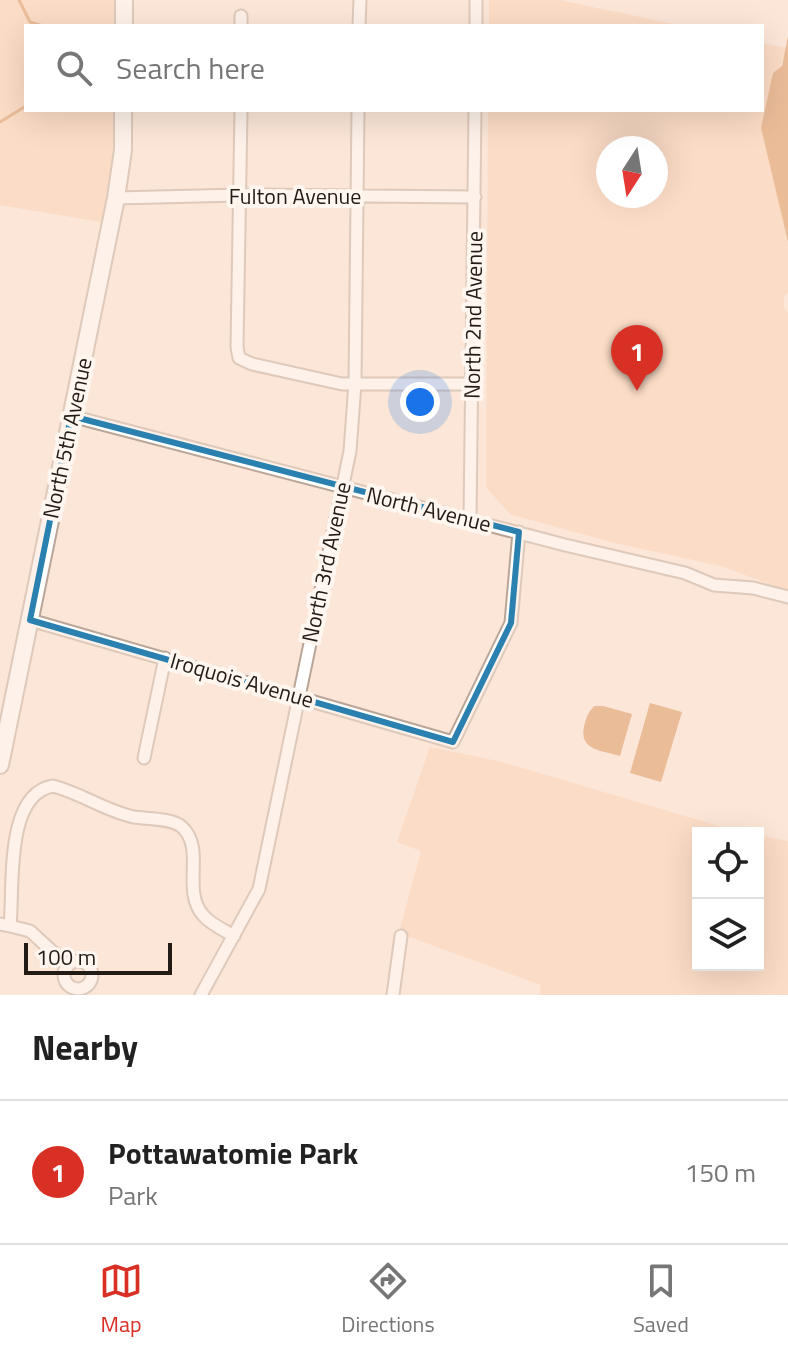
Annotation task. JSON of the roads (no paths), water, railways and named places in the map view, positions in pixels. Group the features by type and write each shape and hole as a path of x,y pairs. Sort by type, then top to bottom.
{"main road":[{"path":"124,0 124,24"},
{"name":"North 5th Avenue","path":"0,765 116,198 123,150 123,112"}],"street":[{"path":"359,24 360,0"},
{"path":"476,0 476,20"},
{"path":"241,112 239,358 252,364 342,384 471,384"},
{"name":"North 3rd Avenue","path":"201,995 259,889 350,451 355,383 358,112"},
{"name":"North 2nd Avenue","path":"470,519 475,112"},
{"name":"Fulton Avenue","path":"116,198 240,195 475,197"},
{"name":"North Avenue","path":"71,416 685,573 714,585 753,588 788,597"},
{"name":"Iroquois Avenue","path":"30,620 453,742 511,623 519,532"},
{"path":"144,758 165,658"},
{"path":"68,966 30,931 5,925 18,826 30,799 45,787 53,786 129,816 177,824 184,829 192,843 193,895 201,914 234,936"},
{"path":"393,995 401,936"}],"waterway":[{"path":"19,0 30,22 36,24"},
{"path":"0,122 24,107"}],"place":[{"name":"Pottawatomie Park","path":"637,391"}]}
